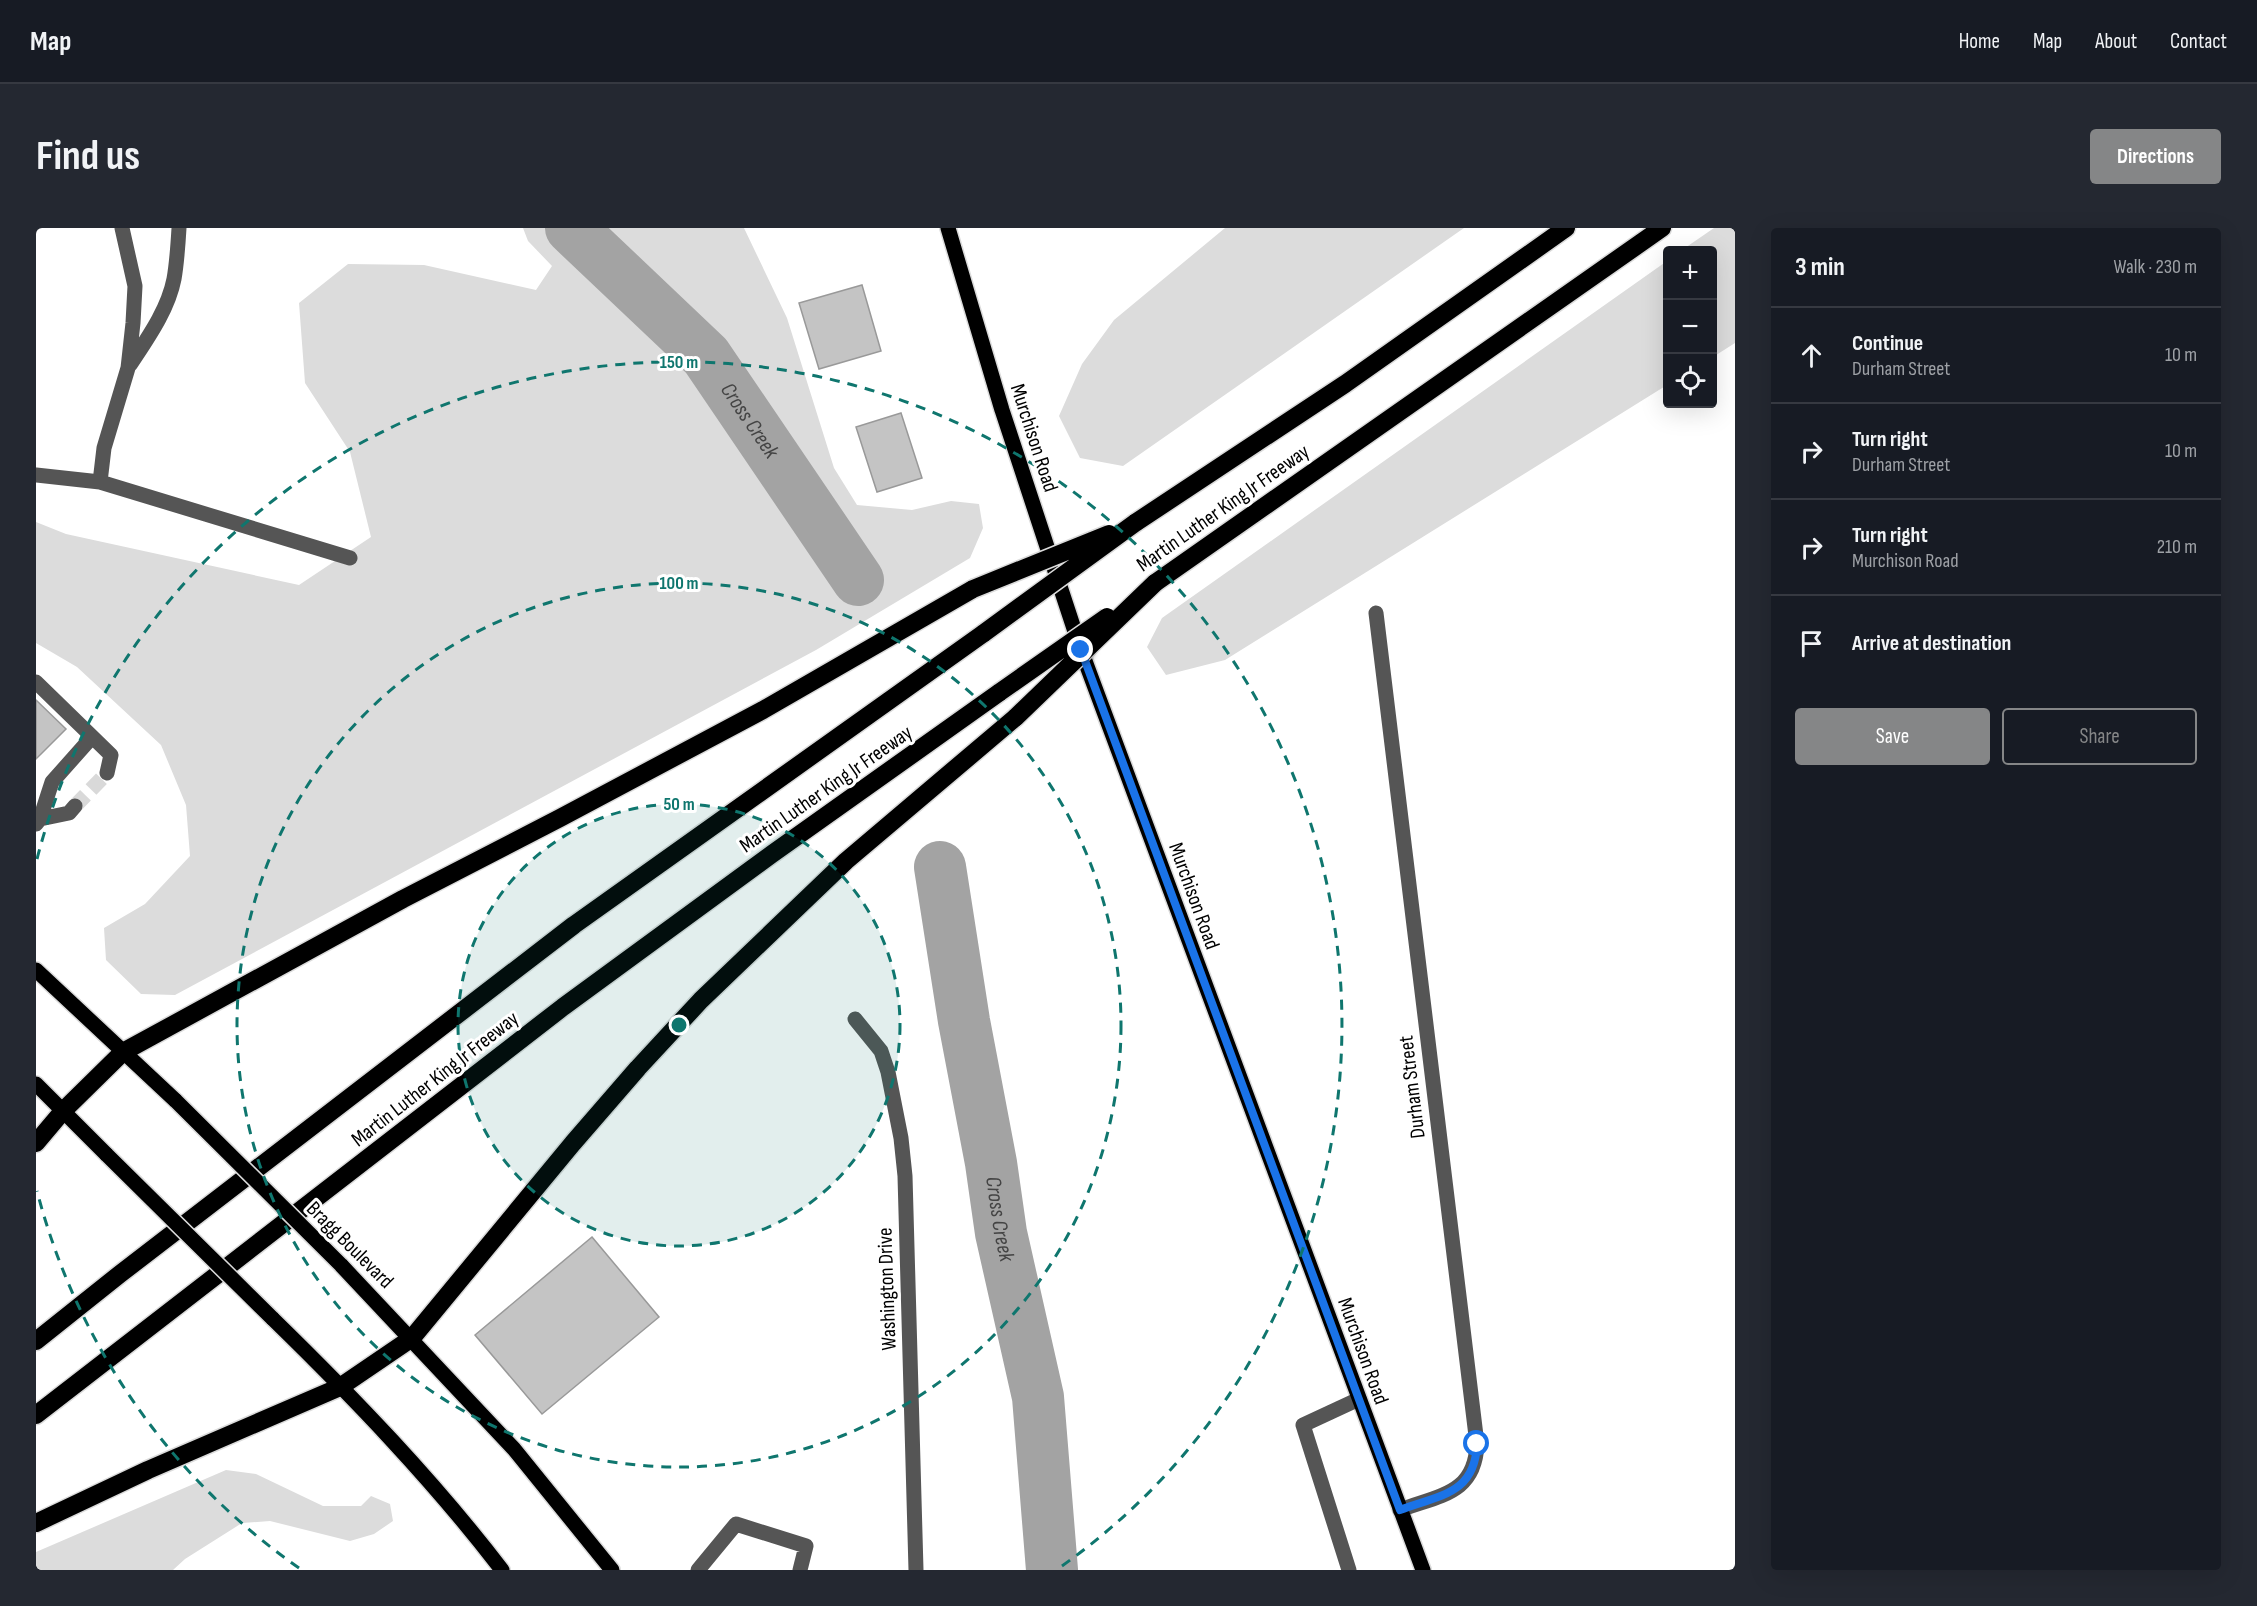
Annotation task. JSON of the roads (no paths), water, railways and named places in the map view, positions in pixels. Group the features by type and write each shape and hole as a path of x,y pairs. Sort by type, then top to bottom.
{"highway":[{"name":"Martin Luther King Jr Freeway","path":"36,1341 574,926 1135,523 1345,384 1566,228"},
{"name":"Martin Luther King Jr Freeway","path":"36,1415 563,1007 772,854 1662,228"},
{"path":"36,1143 63,1111 123,1052 392,905 773,704 973,589 1135,523"},
{"path":"36,1523 148,1470 340,1387 412,1338 580,1135 638,1068 702,1000 846,861 1016,717 1155,583"}],"main road":[{"name":"Murchison Road","path":"948,228 1002,410 1081,650 1423,1570"},
{"name":"Bragg Boulevard","path":"36,970 176,1101 341,1264 514,1449 612,1570"},
{"path":"36,1084 340,1387 449,1505 502,1570"}],"street":[{"path":"100,482 104,448 128,368 134,323 135,286 122,228"},
{"path":"128,368 149,336 174,280 179,228"},
{"path":"36,475 100,482 350,558"},
{"name":"Durham Street","path":"1376,613 1477,1444 1474,1467 1460,1486 1400,1510"},
{"path":"36,682 111,756 107,773"},
{"path":"37,820 52,782 92,737"},
{"path":"37,820 69,813 75,806"},
{"name":"Washington Drive","path":"855,1019 881,1051 888,1072 904,1167 916,1570"},
{"path":"1349,1570 1303,1425 1359,1399"},
{"path":"698,1570 736,1524 806,1546 800,1570"}],"waterway":[{"name":"Cross Creek","path":"571,228 706,356 858,580"},
{"name":"Cross Creek","path":"940,867 1001,1233 1038,1397 1052,1570"}],"tunnel":[{"path":"75,806 107,773"}]}
